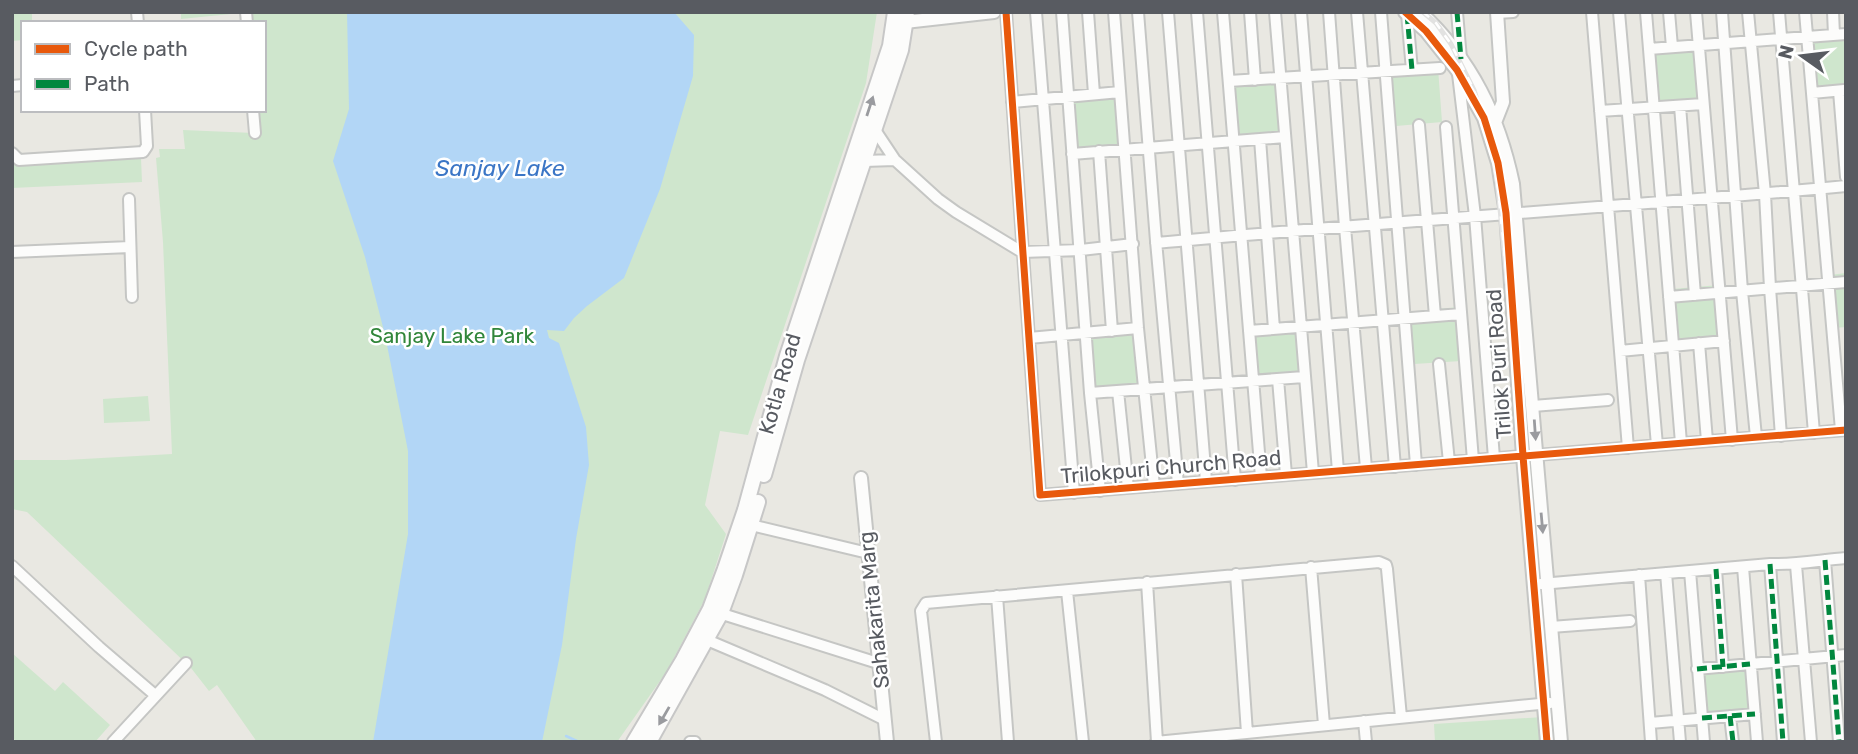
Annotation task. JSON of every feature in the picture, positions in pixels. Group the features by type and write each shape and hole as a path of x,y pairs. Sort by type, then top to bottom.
{"main road":[{"name":"Kotla Road","path":"634,742 735,575 797,360 901,50 900,15"},
{"name":"Kotla Road","path":"649,742 708,640 787,356 900,15"}],"street":[{"path":"900,15 994,12"},
{"name":"Trilokpuri Church Road","path":"1006,12 1040,495 1844,430"},
{"path":"1037,12 1074,493"},
{"path":"1062,12 1090,393 1100,491"},
{"path":"1087,12 1094,94"},
{"path":"1114,12 1138,328 1154,486"},
{"path":"1138,12 1178,484"},
{"path":"1168,12 1206,481"},
{"path":"1197,12 1236,480"},
{"path":"1223,12 1261,477"},
{"path":"1250,12 1255,80"},
{"path":"1275,12 1313,473"},
{"path":"1301,12 1338,471"},
{"path":"1329,12 1366,468"},
{"path":"1357,12 1395,467"},
{"path":"1381,12 1416,465"},
{"name":"Trilok Puri Road","path":"1457,12 1459,65"},
{"path":"1492,127 1503,102 1497,13 1513,12"},
{"path":"1592,12 1628,448"},
{"path":"1619,12 1657,445"},
{"path":"1646,12 1681,443"},
{"path":"1670,12 1672,47"},
{"path":"1696,12 1732,440"},
{"path":"1722,12 1742,290 1756,437"},
{"path":"1748,12 1765,194 1782,436"},
{"path":"1779,12 1814,433"},
{"path":"1805,12 1832,331 1844,430"},
{"path":"1649,49 1840,34 1833,12"},
{"path":"1411,13 1412,70"},
{"name":"Trilok Puri Road","path":"1411,13 1459,65 1479,108 1492,127 1511,212 1528,357 1533,406 1530,456"},
{"path":"1459,65 1475,216 1494,458"},
{"path":"1229,81 1440,68"},
{"path":"1812,93 1842,90 1846,177"},
{"path":"1012,102 1120,92"},
{"path":"1600,111 1703,104"},
{"path":"1680,106 1695,295"},
{"path":"12,153 19,160 143,152 147,149 145,112"},
{"path":"253,112 254,133"},
{"path":"1419,125 1434,316"},
{"path":"1446,127 1474,460"},
{"path":"875,130 895,160 938,199 1022,253 1133,244"},
{"path":"1072,154 1285,137"},
{"path":"1260,139 1274,329"},
{"path":"1099,151 1112,331"},
{"path":"864,161 895,160"},
{"path":"1156,243 1846,186"},
{"path":"129,199 132,297"},
{"name":"Trilok Puri Road","path":"1511,212 1530,456"},
{"path":"12,252 130,247"},
{"path":"1669,297 1846,282"},
{"path":"1249,331 1461,314"},
{"path":"1029,338 1138,328"},
{"path":"1832,331 1846,330"},
{"path":"1620,351 1724,341"},
{"path":"1699,343 1707,441"},
{"path":"1439,364 1449,462"},
{"path":"1090,393 1304,377"},
{"path":"1278,379 1286,475"},
{"path":"1118,391 1128,488"},
{"path":"1533,406 1608,400"},
{"path":"1530,456 1551,703 1561,742"},
{"name":"Sahakarita Marg","path":"861,478 887,742"},
{"path":"751,525 868,553"},
{"path":"1541,584 1770,564 1796,565 1846,558"},
{"path":"1825,559 1839,742"},
{"path":"936,742 921,611 926,603 1379,562 1385,565 1401,717"},
{"path":"1770,564 1783,742"},
{"path":"1796,565 1811,742"},
{"path":"12,566 155,695"},
{"path":"1311,567 1324,725"},
{"path":"1743,567 1757,742"},
{"path":"1716,569 1723,667"},
{"path":"1690,570 1704,742"},
{"path":"1666,573 1680,742"},
{"path":"1236,574 1247,733"},
{"path":"1639,575 1651,742"},
{"path":"1147,582 1156,742 1233,738 1247,733 1551,703"},
{"path":"1541,584 1551,626 1551,703 1547,742"},
{"path":"1067,592 1083,742"},
{"path":"997,596 1008,742"},
{"path":"715,611 881,664"},
{"path":"1551,626 1630,621"},
{"path":"708,640 839,696 886,720"},
{"path":"1697,669 1846,655"},
{"path":"113,742 186,663"},
{"path":"1650,723 1755,714"},
{"path":"1730,716 1733,742"},
{"path":"1364,721 1366,742"},
{"path":"690,742 695,742"}],"green space":[{"path":"32,12 32,21 21,21 21,40 12,41 12,13"},
{"path":"181,12 240,12 241,13 181,19"},
{"name":"Sanjay Lake Park","path":"245,12 877,12 866,83 748,435 720,431 705,505 726,534 705,599 667,671 617,742 257,742 217,685 209,691 191,668 27,512 12,509 12,460 172,454 163,242 156,158 160,157 159,149 185,149 183,130 254,133 253,112 266,112 266,21 246,21"},
{"path":"1846,35 1846,89 1815,91 1810,38"},
{"path":"1699,47 1703,101 1656,104 1652,52"},
{"path":"1438,68 1442,122 1396,126 1391,73"},
{"path":"1279,81 1282,135 1236,138 1231,85"},
{"path":"1119,94 1123,148 1076,151 1072,98"},
{"path":"141,158 142,182 12,188 12,164"},
{"path":"1846,273 1846,327 1834,328 1830,275"},
{"path":"1719,285 1723,339 1676,342 1672,289"},
{"path":"1457,307 1461,361 1414,364 1410,312"},
{"path":"1298,321 1302,375 1255,378 1251,326"},
{"path":"1137,331 1141,384 1095,388 1090,335"},
{"path":"148,396 150,421 104,423 103,399"},
{"path":"12,653 55,691 63,682 110,725 95,742 17,742 12,737"},
{"path":"1749,659 1753,713 1706,717 1702,664"},
{"path":"1543,717 1545,742 1435,742 1434,724"}],"water":[{"name":"Sanjay Lake","path":"347,12 674,12 694,35 693,76 660,189 624,278 587,306 564,331 547,330 549,338 559,343 586,427 589,465 562,645 542,742 373,742 408,534 408,451 385,335 365,257 333,161 349,109"}],"waterway":[{"path":"566,736 579,742"}],"railway":[{"path":"1423,12 1436,23 1451,44 1474,90 1495,158 1531,522 1548,742"}],"marked path":[{"path":"1457,12 1461,59"},
{"path":"1407,14 1412,70"},
{"path":"1825,560 1839,742"},
{"path":"1770,564 1783,742"},
{"path":"1716,569 1723,667"},
{"path":"1697,669 1750,664"},
{"path":"1702,718 1755,714"},
{"path":"1730,716 1733,742"}],"cycle path":[{"path":"1006,12 1040,495 1846,430"},
{"path":"1405,12 1426,31 1457,70 1484,118 1498,163 1506,213 1547,742"}]}
